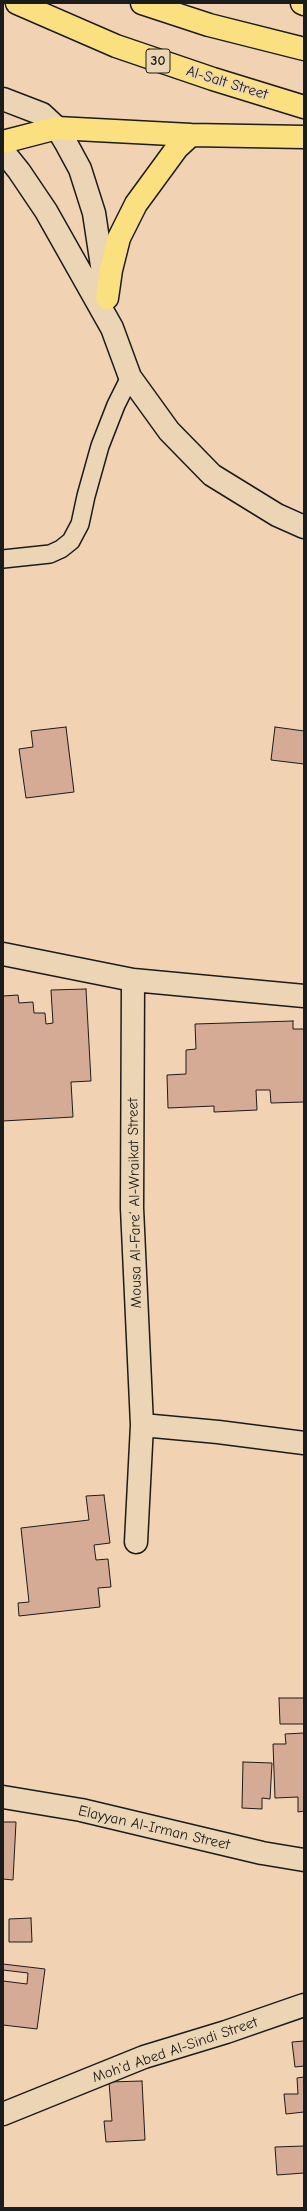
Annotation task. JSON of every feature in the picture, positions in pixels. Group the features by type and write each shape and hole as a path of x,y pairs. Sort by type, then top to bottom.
{"main road":[{"name":"Al-Salt Street","path":"17,3 116,46 213,79 304,107"},
{"path":"142,3 209,25 304,49"},
{"path":"3,142 57,128 192,135 304,137"},
{"path":"107,298 111,270 119,238 136,204 177,148 192,135"}],"street":[{"path":"3,99 42,114 57,128 80,169 94,213 112,328"},
{"path":"3,152 46,211 112,328 130,377 169,431 212,475 277,515 304,527"},
{"path":"3,954 133,980 304,996"},
{"name":"Mousa Al-Fare‘ Al-Wraikat Street","path":"133,980 132,1208 142,1426 136,1542"},
{"path":"142,1426 218,1432 304,1443"},
{"name":"Elayyan Al-Irman Street","path":"3,1797 81,1810 262,1853 304,1860"},
{"name":"Moh'd Abed Al-Sindi Street","path":"3,2114 144,2057 226,2032 304,2005"}],"lane":[{"path":"3,559 50,554 61,549 71,541 80,524 100,446 116,404 130,377"}],"building":[{"path":"66,727 74,792 26,798 19,749 33,747 31,731"},
{"path":"275,727 304,731 304,764 271,760"},
{"path":"86,989 91,1081 71,1082 73,1117 3,1121 3,996 18,995 19,1003 33,1002 34,1013 45,1013 46,1024 53,1023 51,990"},
{"path":"293,1021 293,1029 304,1029 304,1102 271,1103 270,1090 256,1090 257,1110 214,1112 214,1106 168,1108 167,1075 186,1074 186,1050 196,1049 195,1024"},
{"path":"104,1495 110,1543 94,1545 96,1560 108,1559 111,1587 98,1588 100,1607 19,1616 18,1603 29,1602 21,1528 89,1520 86,1496"},
{"path":"279,1698 304,1698 304,1724 280,1724"},
{"path":"304,1733 304,1811 298,1812 298,1797 275,1798 273,1744 286,1744 285,1734"},
{"path":"243,1762 272,1763 270,1799 262,1798 262,1809 242,1808"},
{"path":"3,1822 16,1822 13,1880 3,1879"},
{"path":"31,1918 32,1942 9,1942 9,1919"},
{"path":"3,1964 45,1969 37,2029 3,2025 3,1981 27,1984 28,1973 3,1970"},
{"path":"304,2041 304,2066 295,2067 292,2042"},
{"path":"304,2077 304,2112 286,2114 284,2094 298,2094 297,2078"},
{"path":"142,2081 145,2140 106,2142 104,2121 112,2121 109,2082"},
{"path":"304,2146 304,2173 277,2175 275,2147"}]}
